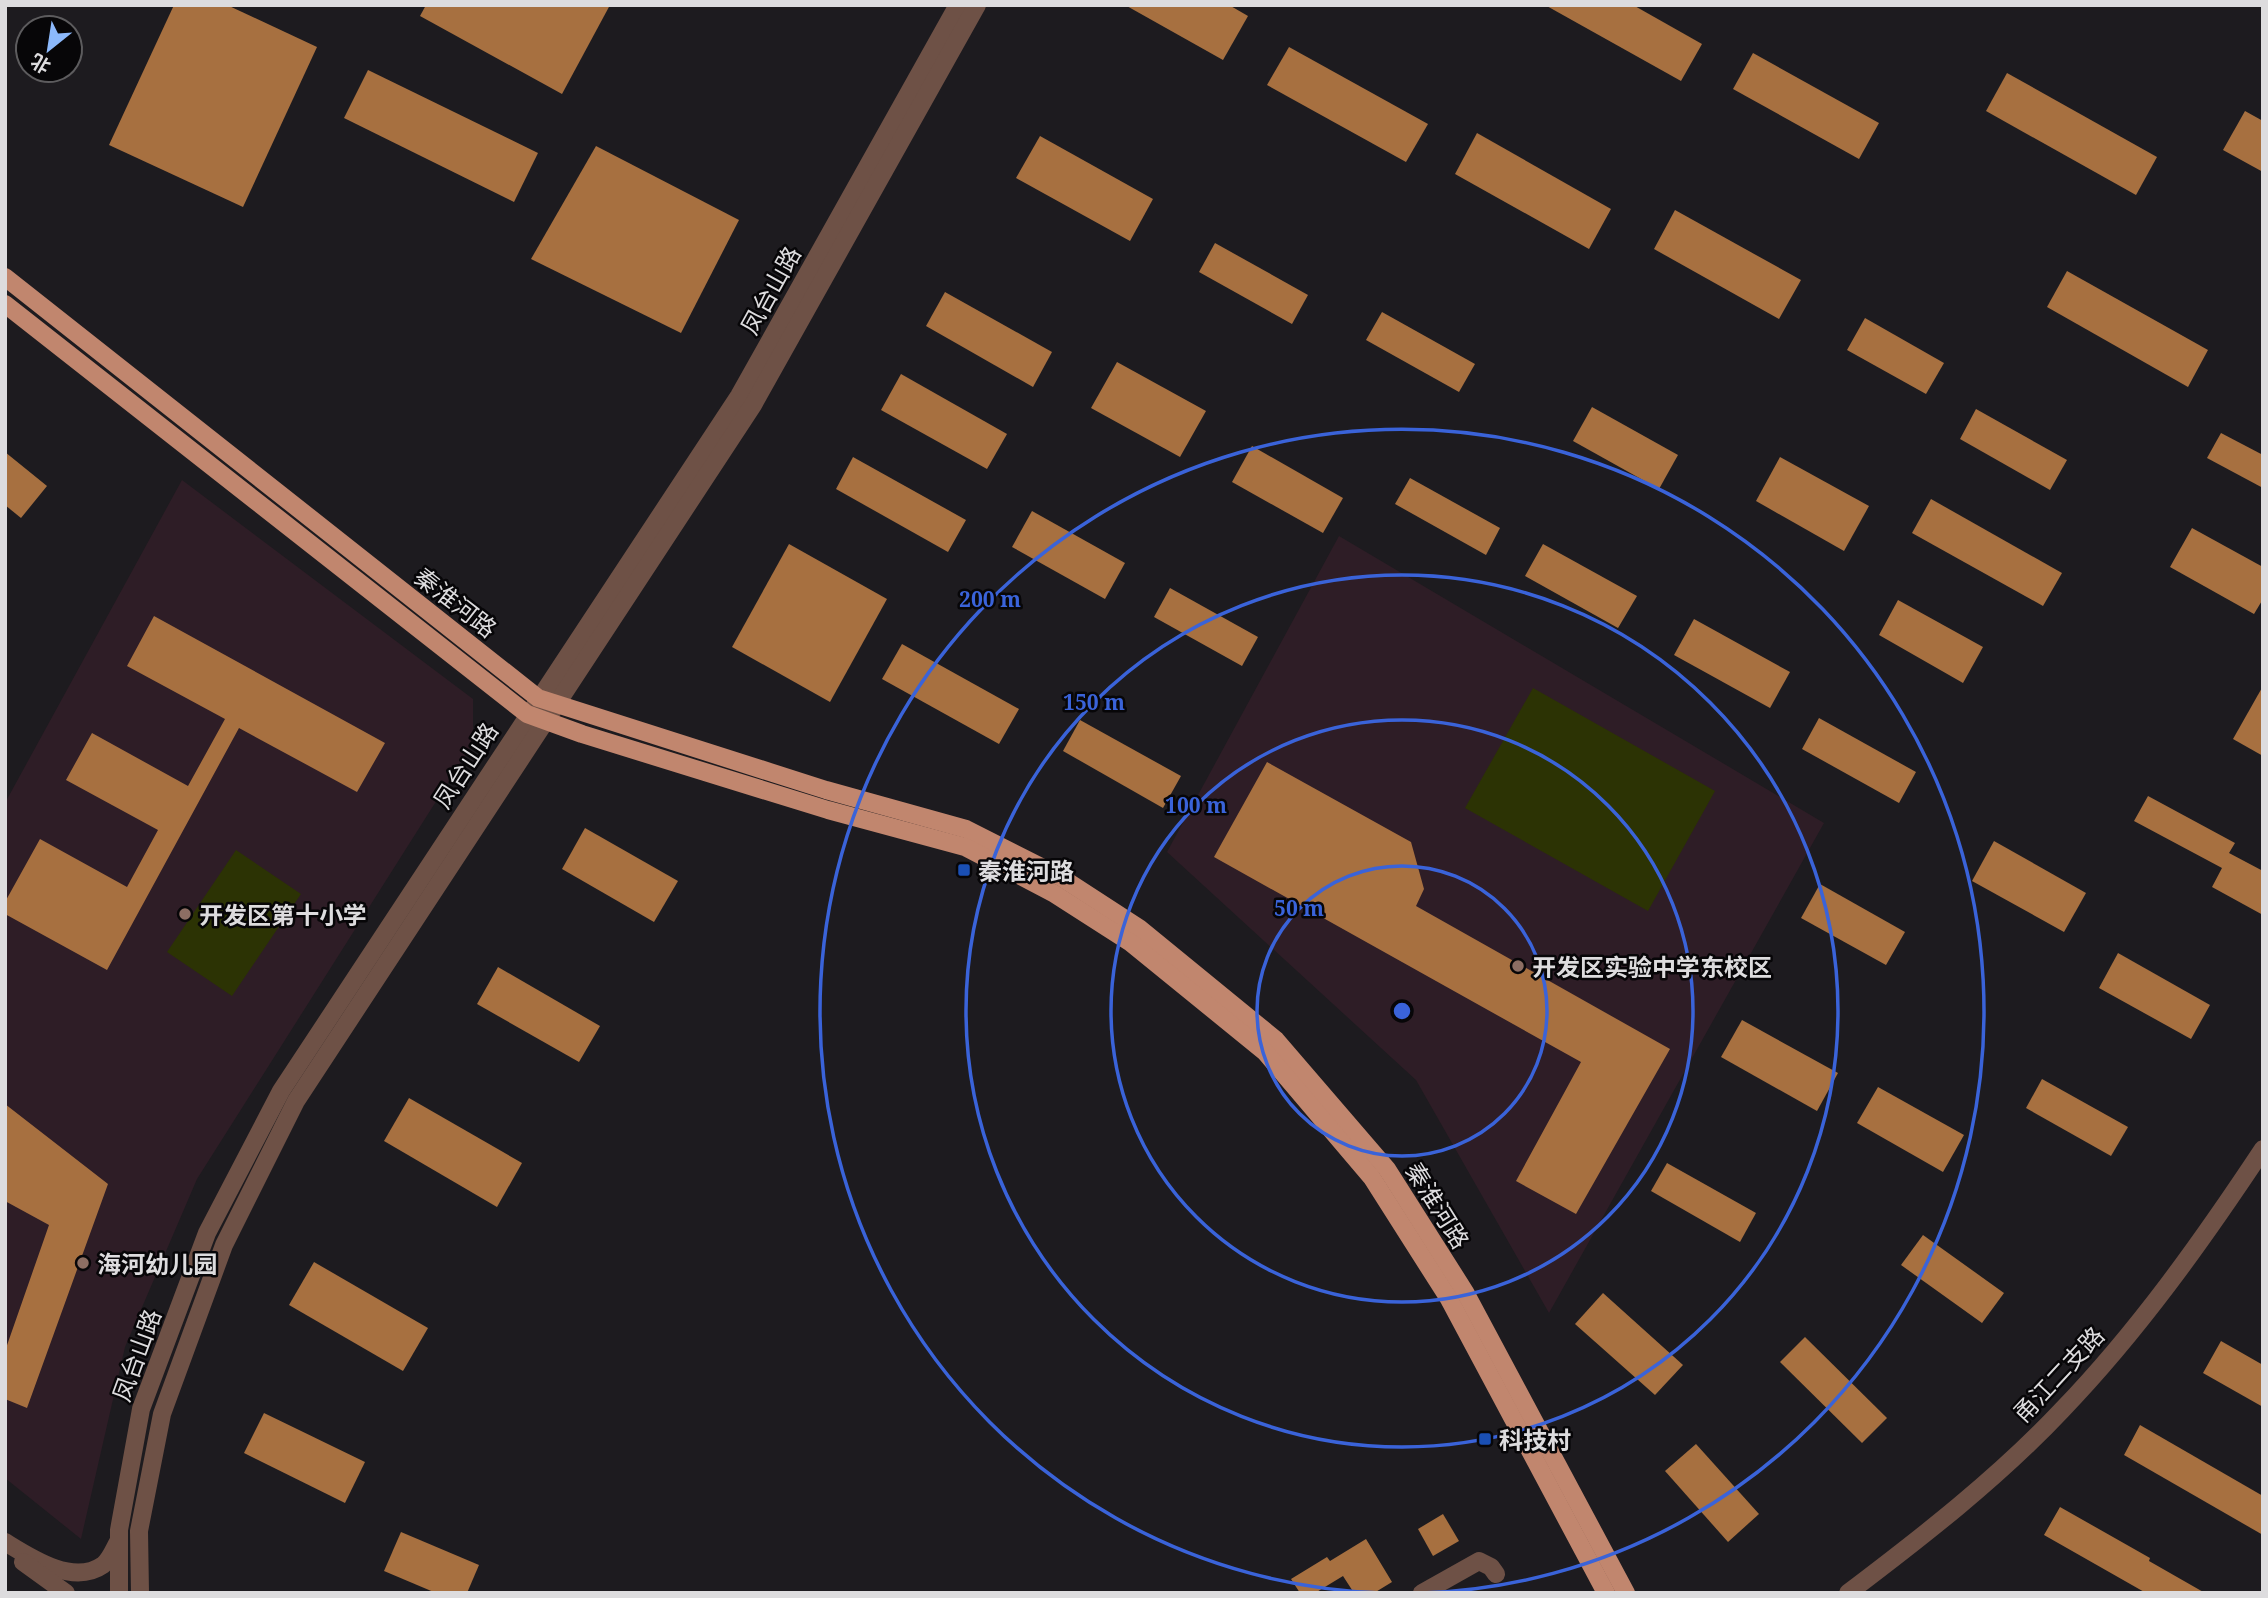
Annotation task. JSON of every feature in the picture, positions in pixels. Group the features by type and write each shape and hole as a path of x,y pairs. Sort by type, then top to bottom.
{"main road":[{"name":"秦淮河路","path":"5,278 546,701 826,790 966,829 1059,876 1139,928 1276,1040 1387,1169 1465,1292 1626,1593"},
{"name":"秦淮河路","path":"5,304 535,717 828,810 965,847 1054,893 1131,943 1265,1052 1372,1178 1449,1299 1606,1593"}],"street":[{"name":"凤台山路","path":"546,701 739,396 958,5"},
{"name":"凤台山路","path":"119,1593 118,1542 141,1409 207,1233 281,1091 546,701 753,405 976,5"},
{"name":"凤台山路","path":"140,1593 139,1531 162,1414 224,1245 296,1101 535,717"},
{"name":"甬江二支路","path":"1848,1593 1930,1530 2063,1410 2188,1261 2263,1149"},
{"path":"5,1542 63,1570 88,1572 105,1564 118,1542"},
{"path":"5,1548 66,1593"},
{"path":"1422,1593 1479,1561 1491,1567 1496,1574"}],"shaded area":[{"name":"开发区第十小学","path":"182,480 473,699 473,743 197,1179 125,1347 81,1539 5,1478 5,803"},
{"name":"开发区实验中学东校区","path":"1339,536 1824,823 1549,1313 1416,1080 1167,852"}],"green space":[{"path":"1533,688 1715,791 1648,911 1465,808"},
{"path":"236,850 301,894 232,996 167,952"}],"building":[{"path":"174,5 227,5 317,47 243,207 109,145"},
{"path":"426,5 610,5 562,94 420,16"},
{"path":"1125,5 1229,5 1248,16 1223,60"},
{"path":"1545,5 1633,5 1702,44 1681,81"},
{"path":"1289,47 1428,124 1406,162 1267,85"},
{"path":"1753,53 1879,123 1859,159 1733,89"},
{"path":"368,70 538,153 514,202 344,118"},
{"path":"2007,73 2157,157 2136,195 1986,111"},
{"path":"2245,111 2263,121 2263,172 2223,150"},
{"path":"1477,133 1611,209 1589,249 1455,174"},
{"path":"1040,136 1153,199 1130,241 1016,178"},
{"path":"596,146 739,220 681,333 531,259"},
{"path":"1675,210 1801,280 1779,319 1654,249"},
{"path":"1215,243 1308,295 1292,324 1199,272"},
{"path":"2067,271 2208,350 2188,387 2047,307"},
{"path":"945,292 1052,352 1033,387 926,326"},
{"path":"1382,312 1475,364 1459,392 1366,340"},
{"path":"1865,318 1944,363 1926,394 1847,350"},
{"path":"1117,362 1206,411 1180,457 1091,408"},
{"path":"901,374 1007,434 987,469 881,410"},
{"path":"1592,407 1678,455 1659,489 1573,441"},
{"path":"1976,409 2067,460 2050,490 1960,439"},
{"path":"2221,433 2263,455 2263,488 2207,458"},
{"path":"1252,446 1343,498 1323,533 1232,482"},
{"path":"5,452 47,486 21,518 5,505"},
{"path":"853,457 966,520 948,552 836,489"},
{"path":"1780,457 1869,506 1844,551 1756,501"},
{"path":"1410,478 1500,528 1486,555 1395,504"},
{"path":"1931,499 2062,573 2043,606 1912,533"},
{"path":"1032,511 1125,563 1105,599 1012,547"},
{"path":"2192,528 2263,567 2263,599 2254,614 2170,567"},
{"path":"789,544 887,599 830,702 732,647"},
{"path":"1543,544 1637,596 1618,628 1525,576"},
{"path":"1170,588 1258,637 1242,666 1154,617"},
{"path":"1898,600 1983,647 1963,683 1879,635"},
{"path":"154,616 385,743 357,792 239,728 107,970 5,914 5,902 40,839 127,887 158,830 66,780 92,733 188,786 225,719 127,666"},
{"path":"1694,619 1790,672 1770,708 1674,655"},
{"path":"902,644 1019,709 999,744 882,679"},
{"path":"2263,686 2263,756 2233,739"},
{"path":"1819,718 1916,772 1899,803 1802,749"},
{"path":"1080,720 1181,776 1163,808 1063,751"},
{"path":"1267,762 1411,842 1424,889 1416,906 1670,1049 1576,1214 1516,1181 1581,1062 1214,857"},
{"path":"2148,796 2235,843 2229,853 2263,871 2263,915 2212,887 2222,868 2134,821"},
{"path":"585,828 678,881 654,922 562,869"},
{"path":"1994,841 2086,893 2064,932 1972,881"},
{"path":"1820,884 1905,932 1886,965 1801,918"},
{"path":"2118,953 2210,1005 2191,1039 2099,988"},
{"path":"498,967 600,1026 579,1062 477,1004"},
{"path":"1742,1020 1838,1073 1817,1111 1721,1057"},
{"path":"2042,1079 2128,1127 2111,1156 2026,1108"},
{"path":"1878,1087 1964,1135 1943,1172 1857,1123"},
{"path":"409,1098 522,1163 497,1207 384,1141"},
{"path":"5,1104 108,1184 27,1408 5,1399 5,1351 49,1225 5,1201"},
{"path":"1667,1163 1756,1213 1740,1242 1651,1191"},
{"path":"1923,1235 2004,1293 1982,1323 1901,1265"},
{"path":"314,1262 428,1328 403,1371 289,1305"},
{"path":"1603,1293 1683,1365 1655,1395 1575,1324"},
{"path":"1805,1337 1887,1418 1862,1443 1780,1362"},
{"path":"2221,1341 2263,1365 2263,1407 2203,1373"},
{"path":"264,1413 365,1462 345,1503 244,1453"},
{"path":"2140,1425 2263,1496 2263,1535 2124,1455"},
{"path":"1696,1444 1759,1514 1728,1542 1665,1471"},
{"path":"2060,1507 2205,1593 2146,1593 2044,1535"},
{"path":"1443,1514 1459,1541 1433,1556 1418,1529"},
{"path":"401,1532 479,1565 467,1593 436,1593 384,1571"},
{"path":"1366,1539 1392,1582 1374,1593 1354,1593 1343,1576 1315,1593 1300,1593 1291,1579 1327,1557 1330,1561"}],"place":[{"name":"秦淮河路","path":"964,870"},
{"name":"开发区第十小学","path":"185,914"},
{"name":"开发区实验中学东校区","path":"1518,966"},
{"name":"海河幼儿园","path":"83,1263"},
{"name":"科技村","path":"1485,1439"}]}
